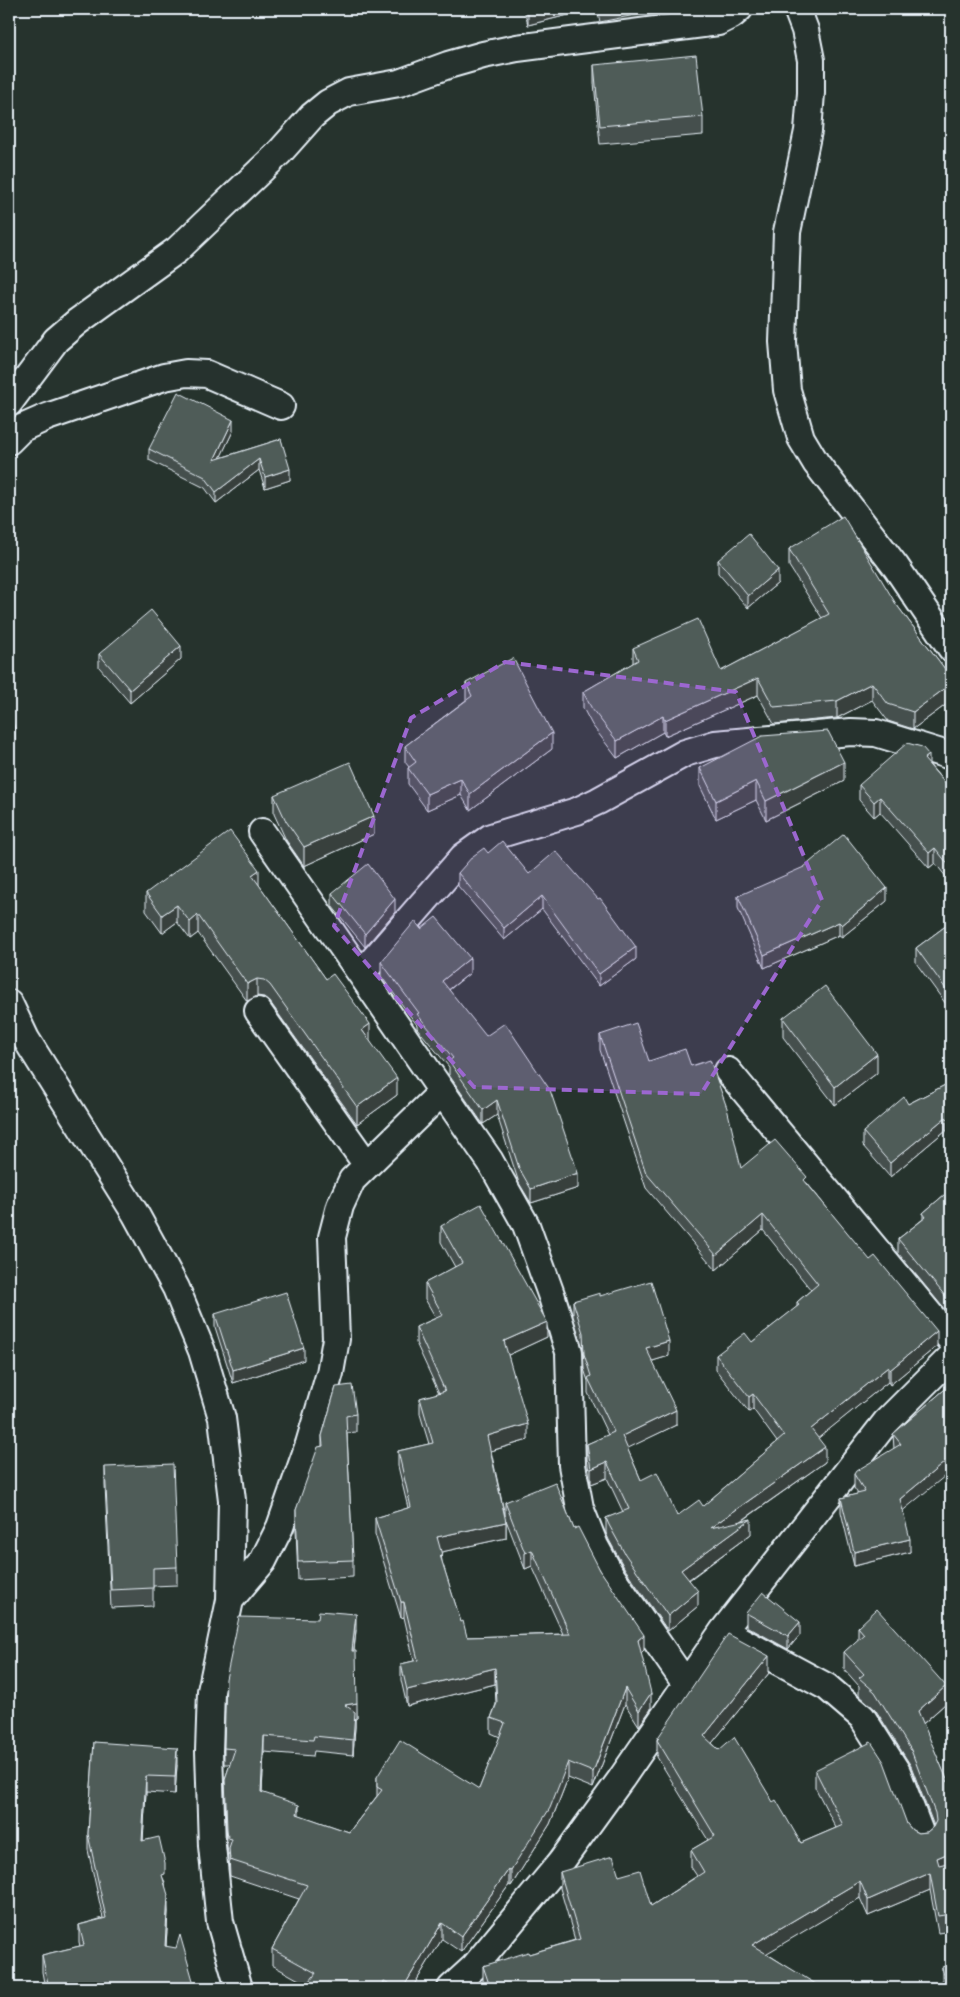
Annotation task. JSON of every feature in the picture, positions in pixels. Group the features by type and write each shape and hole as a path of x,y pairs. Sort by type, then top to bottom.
{"street":[{"path":"9,403 56,340 77,322 177,250 279,154 312,116 328,103 349,92 399,83 448,65 483,55 517,48 718,22 739,9"},
{"path":"797,9 805,30 811,60 812,93 808,131 787,232 783,342 786,390 801,438 816,463 896,567 951,648"},
{"path":"9,441 22,428 47,417 164,378 186,373 206,374 281,406"},
{"path":"361,974 463,856 491,837 577,811 598,802 685,753 724,743 851,732 876,733 951,756"},
{"path":"262,832 441,1093 490,1161 526,1225 552,1297 569,1352 572,1465 580,1508 595,1546 612,1577 686,1684"},
{"path":"9,1003 26,1039 134,1213 176,1288 202,1350 222,1418 232,1500 230,1600 211,1691 208,1751 212,1846 220,1922 239,1988"},
{"path":"258,1011 367,1164"},
{"path":"728,1071 951,1340"},
{"path":"230,1600 263,1561 280,1527 309,1444 330,1373 336,1339 332,1237 340,1206 352,1180 441,1093"},
{"path":"451,1988 474,1967 561,1862 724,1631 886,1422 951,1357"},
{"path":"724,1631 827,1687 862,1717 897,1772 921,1835"}],"highlighted area":[{"path":"505,662 736,692 822,900 701,1094 474,1087 334,926 411,718"}],"building":[{"path":"696,55 703,117 600,126 594,65"},
{"path":"178,392 233,420 214,460 281,439 290,469 265,477 259,459 216,492 205,477 149,449"},
{"path":"843,516 896,604 951,677 951,684 913,712 888,704 872,683 837,701 774,707 758,678 665,720 663,716 617,741 592,709 583,692 638,660 633,648 698,619 721,671 829,614 789,549"},
{"path":"749,534 778,570 748,596 718,560"},
{"path":"151,610 181,646 130,690 99,654"},
{"path":"513,658 552,733 470,794 461,779 427,794 408,768 416,762 405,746 472,696 466,683"},
{"path":"9,708 15,729 9,731"},
{"path":"828,731 844,762 766,801 756,781 716,801 700,768 762,736"},
{"path":"907,743 922,747 929,755 924,759 951,790 951,868 935,848 929,853 880,797 874,802 859,785"},
{"path":"350,762 374,816 304,847 286,821 274,795"},
{"path":"230,831 259,870 252,875 326,979 333,974 370,1024 362,1030 397,1078 357,1107 270,985 264,980 257,979 247,984 198,915 190,922 177,905 162,915 146,893"},
{"path":"844,834 887,888 842,925 839,922 764,955 738,896 804,867"},
{"path":"502,841 529,874 556,851 598,899 600,898 636,947 599,974 542,896 504,928 458,873 473,856 484,848 488,853"},
{"path":"368,864 395,899 365,934 332,893"},
{"path":"436,917 470,958 442,981 486,1036 505,1023 550,1090 578,1173 531,1189 519,1168 497,1100 483,1110 449,1061 453,1058 417,1014 419,1013 381,962 415,921 421,929"},
{"path":"951,922 951,996 916,948"},
{"path":"825,986 877,1054 835,1087 783,1018"},
{"path":"636,1023 649,1061 685,1049 691,1066 710,1060 727,1108 741,1168 775,1140 807,1177 804,1180 870,1260 875,1256 937,1331 890,1370 888,1367 811,1429 825,1447 710,1528 751,1519 681,1570 698,1591 668,1616 625,1554 606,1518 629,1509 607,1462 591,1469 587,1444 614,1432 588,1378 591,1376 584,1354 583,1333 573,1301 600,1293 600,1296 651,1281 669,1341 646,1348 676,1410 622,1436 641,1480 657,1472 677,1516 699,1500 703,1506 784,1436 753,1394 749,1397 716,1355 745,1333 752,1342 799,1305 797,1302 818,1284 763,1215 716,1255 646,1173 600,1035"},
{"path":"951,1082 951,1123 946,1117 890,1163 863,1132 904,1097 908,1104"},
{"path":"951,1189 951,1303 898,1239 926,1217 923,1213"},
{"path":"481,1204 547,1322 504,1341 528,1424 487,1436 506,1522 437,1537 442,1555 440,1555 461,1622 463,1621 467,1637 570,1634 532,1550 525,1553 505,1502 555,1482 574,1529 578,1527 600,1570 644,1635 638,1640 651,1693 639,1711 625,1688 593,1772 568,1762 550,1808 511,1870 509,1869 461,1937 442,1923 403,1988 397,1988 384,1981 378,1988 305,1988 316,1973 272,1949 307,1885 230,1860 229,1848 232,1839 228,1838 225,1779 235,1749 224,1748 226,1679 239,1617 318,1619 319,1611 356,1614 352,1651 356,1651 357,1703 345,1705 355,1712 353,1740 314,1736 313,1740 264,1736 261,1792 299,1805 297,1814 349,1832 382,1790 377,1787 377,1777 400,1740 479,1789 505,1723 491,1718 497,1703 495,1668 407,1690 401,1664 418,1660 404,1602 401,1602 375,1518 411,1507 398,1451 433,1443 420,1398 445,1391 416,1327 443,1315 425,1283 462,1263 441,1226"},
{"path":"286,1292 304,1348 233,1370 215,1314"},
{"path":"951,1384 951,1457 900,1499 910,1539 854,1552 841,1498 865,1492 854,1474 901,1444 893,1434"},
{"path":"352,1385 356,1414 346,1416 353,1560 298,1562 296,1510 318,1447 323,1446 322,1436 336,1387"},
{"path":"173,1464 177,1567 153,1568 153,1588 111,1590 105,1467"},
{"path":"763,1592 800,1622 788,1636 746,1613"},
{"path":"877,1609 946,1686 918,1711 948,1782 951,1781 951,1852 937,1858 939,1865 951,1862 951,1914 938,1916 930,1873 868,1900 860,1881 752,1945 819,1986 818,1988 487,1988 490,1987 483,1966 580,1939 560,1872 613,1856 619,1876 640,1870 651,1906 704,1872 691,1850 715,1836 657,1740 659,1738 657,1739 728,1634 769,1656 704,1736 719,1750 734,1737 773,1802 776,1800 801,1843 843,1825 815,1770 871,1742 884,1762 907,1824 918,1833 927,1832 933,1827 936,1821 935,1813 911,1750 875,1692 859,1678 864,1674 844,1652 864,1634 858,1627"},
{"path":"94,1742 177,1748 175,1777 146,1776 142,1841 159,1837 165,1863 165,1874 162,1875 168,1895 165,1946 176,1948 180,1935 194,1984 201,1983 203,1988 49,1988 42,1955 84,1945 79,1925 106,1918 88,1834"},
{"path":"951,1964 951,1988 947,1988 942,1967"}]}
